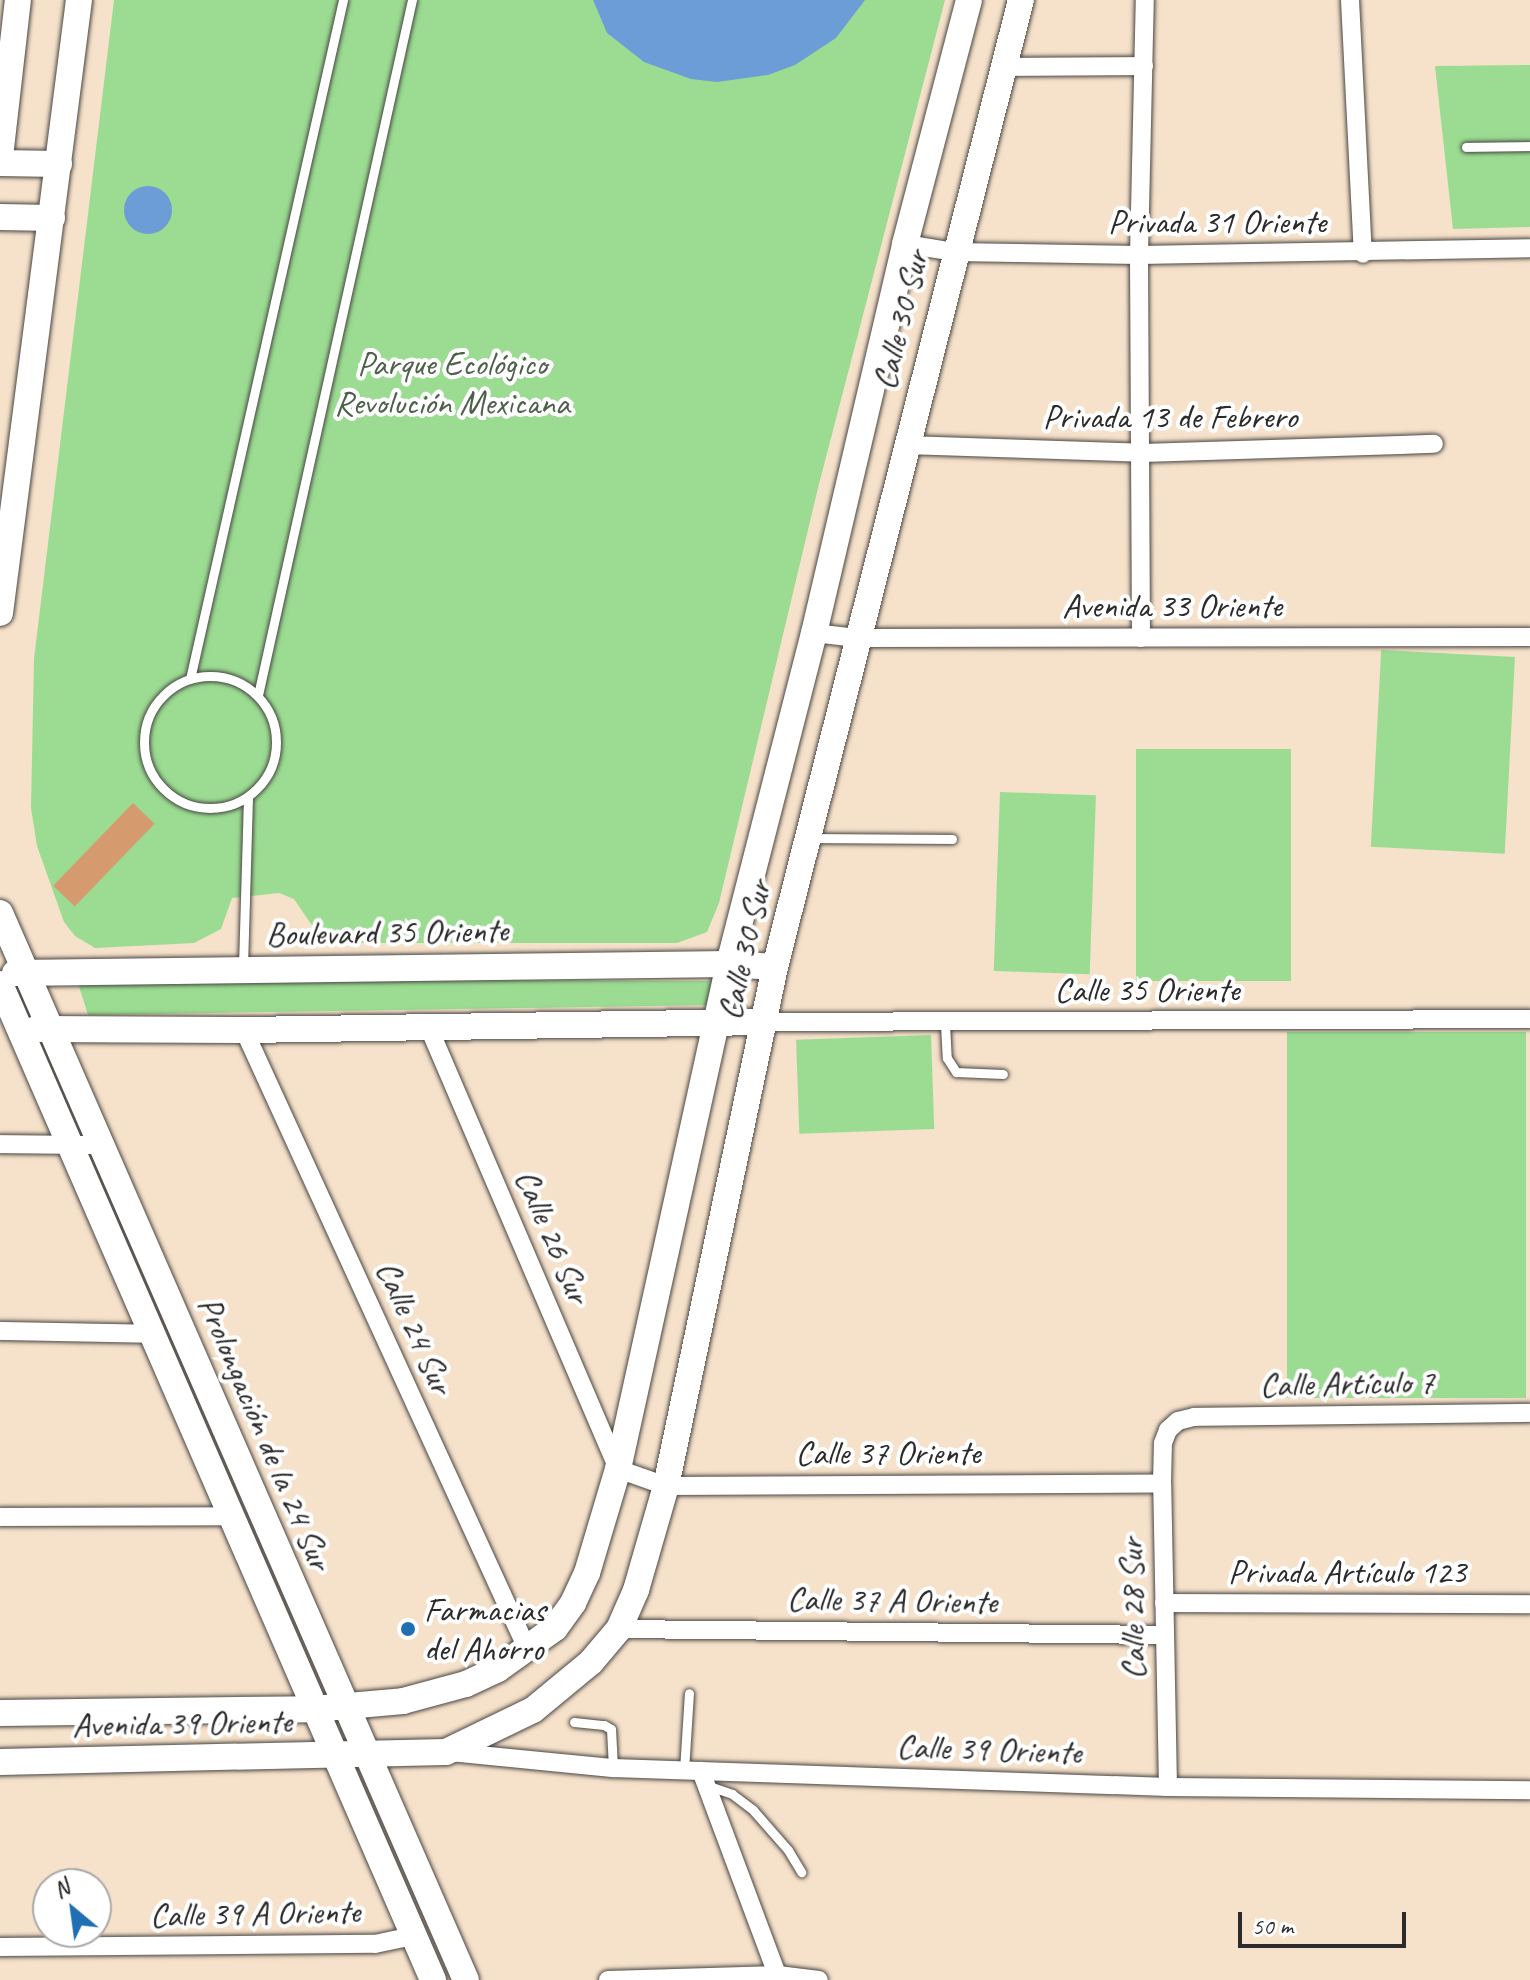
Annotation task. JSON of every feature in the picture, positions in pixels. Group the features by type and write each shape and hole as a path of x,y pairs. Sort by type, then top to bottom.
{"main road":[{"path":"18,0 7,40 0,160 59,164"},
{"path":"0,613 79,0"},
{"name":"Calle 30 Sur","path":"344,1707 434,1694 466,1684 528,1651 555,1628 573,1603 587,1573 618,1469 729,964 814,633 905,244 969,0"},
{"name":"Calle 30 Sur","path":"364,1754 446,1752 533,1710 591,1662 619,1629 636,1590 666,1486 775,967 1021,0"},
{"path":"0,217 52,218"},
{"name":"Prolongación de la 24 Sur","path":"0,913 364,1754 466,1980"},
{"name":"Boulevard 35 Oriente","path":"0,973 729,964 775,967"},
{"name":"Prolongación de la 24 Sur","path":"0,984 433,1980"},
{"path":"21,1030 244,1030 764,1022"},
{"name":"Avenida 39 Oriente","path":"0,1713 344,1707"},
{"name":"Avenida 39 Oriente","path":"0,1762 364,1754"}],"street":[{"path":"1141,638 1139,255 1145,0"},
{"path":"1350,0 1363,254"},
{"path":"1004,67 1144,66"},
{"name":"Privada 31 Oriente","path":"905,244 955,252 1139,255 1363,254 1530,248"},
{"name":"Privada 13 de Febrero","path":"906,445 1142,453 1434,444"},
{"name":"Avenida 33 Oriente","path":"814,633 857,638 1530,637"},
{"name":"Calle 35 Oriente","path":"764,1022 945,1024 1530,1019"},
{"name":"Calle 26 Sur","path":"429,1028 618,1469"},
{"name":"Calle 24 Sur","path":"244,1030 528,1651"},
{"path":"0,1144 102,1145"},
{"path":"0,1331 153,1334"},
{"name":"Calle Artículo 7","path":"1168,1430 1178,1421 1194,1417 1530,1413"},
{"name":"Calle 28 Sur","path":"1168,1430 1163,1443 1162,1483 1168,1787"},
{"name":"Calle 37 Oriente","path":"618,1469 666,1486 1162,1483"},
{"path":"0,1517 231,1516"},
{"name":"Privada Artículo 123","path":"1164,1603 1530,1604"},
{"name":"Calle 37 A Oriente","path":"619,1629 1165,1635"},
{"name":"Calle 39 Oriente","path":"446,1752 697,1775 1168,1787 1530,1790"},
{"path":"697,1775 778,1977"},
{"name":"Calle 39 A Oriente","path":"0,1947 375,1944 413,1936"},
{"path":"608,1980 778,1977 819,1980"}],"lane":[{"path":"190,679 343,0"},
{"path":"258,695 412,0"},
{"path":"1466,147 1530,146"},
{"path":"226,678 258,695 276,729 277,748 272,767 248,797 210,809 190,806 171,796 156,782 146,763 143,742 147,722 156,703 171,688 190,679 226,678"},
{"path":"243,970 248,797"},
{"path":"807,838 952,839"},
{"path":"945,1024 947,1058 956,1072 1003,1074"},
{"path":"689,1693 697,1775 732,1794 753,1810 780,1839 801,1872"},
{"path":"574,1722 604,1725 611,1729 613,1768"}],"green space":[{"name":"Parque Ecológico Revolución Mexicana","path":"114,0 945,0 818,488 719,903 707,932 677,943 335,943 311,924 294,899 279,893 232,898 221,929 194,943 95,948 75,936 64,922 37,846 31,808 34,659"},
{"path":"1530,65 1530,227 1453,229 1435,66"},
{"path":"1381,650 1515,657 1505,854 1371,847"},
{"path":"1136,749 1291,749 1291,981 1136,981"},
{"path":"1000,792 1096,795 1090,974 994,971"},
{"path":"77,980 714,981 715,1005 88,1015"},
{"path":"1287,1032 1526,1032 1526,1398 1287,1398"},
{"path":"931,1035 934,1129 799,1134 796,1040"}],"water":[{"path":"593,0 865,0 836,38 795,65 768,75 717,82 691,79 644,62 607,33"},
{"path":"148,186 165,193 172,210 165,227 148,234 131,227 124,210 131,193"}],"building":[{"path":"133,803 155,824 75,907 53,886"}],"place":[{"name":"Farmacias del Ahorro","path":"408,1629"}]}
